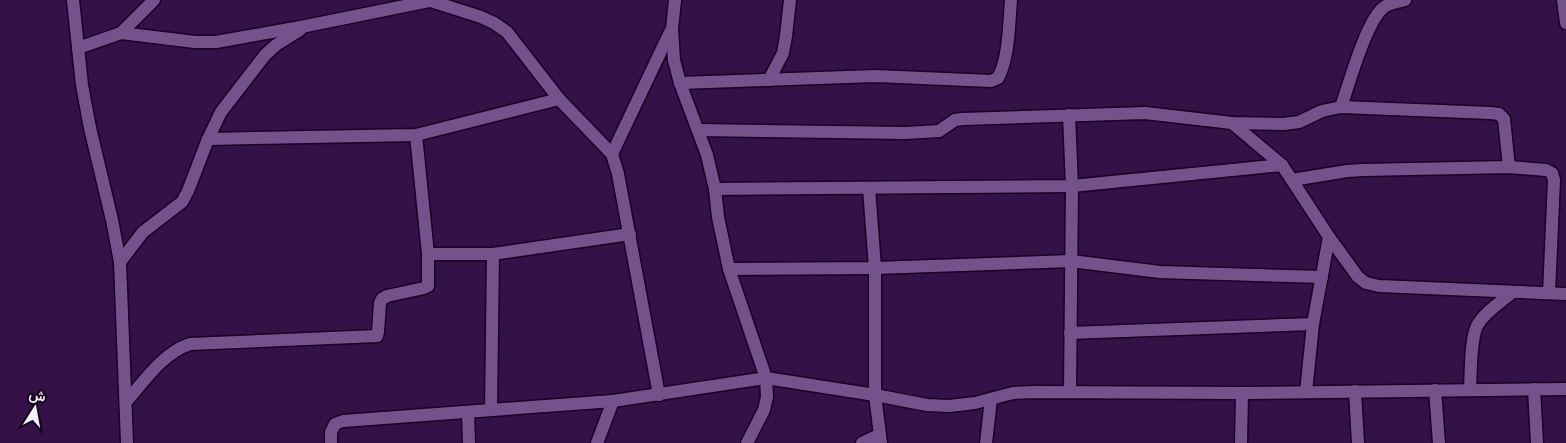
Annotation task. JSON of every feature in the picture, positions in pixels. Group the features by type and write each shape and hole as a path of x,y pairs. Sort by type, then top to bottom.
{"street":[{"path":"73,0 82,84 120,262 127,443"},
{"path":"78,48 121,33 154,0"},
{"path":"675,0 672,29 674,60 680,83 707,155 729,269 766,378 767,397 764,410 747,443"},
{"path":"769,80 783,53 790,0"},
{"path":"680,83 876,76 991,80 998,78 1005,57 1011,0"},
{"path":"1341,108 1374,17 1384,7 1404,0"},
{"path":"1563,0 1566,23"},
{"path":"121,33 195,42 216,42 306,26 417,2 433,1 494,23 507,32 559,99 612,154 630,234 659,394"},
{"path":"120,262 143,232 182,202 222,112 265,55 276,44 306,26"},
{"path":"612,154 672,29"},
{"path":"208,140 416,135 559,99"},
{"path":"698,130 906,133 940,131 955,120 962,118 1145,113 1232,123 1293,124 1322,111 1341,108 1499,114 1504,119 1509,167"},
{"path":"1069,115 1072,186 1070,392"},
{"path":"1232,123 1282,166 1329,237 1358,277 1366,283 1379,286 1566,294"},
{"path":"126,402 168,355 178,348 190,344 377,336 382,299 387,296 428,286 428,254 416,135"},
{"path":"715,189 1072,186 1282,166"},
{"path":"1292,180 1363,170 1509,167 1546,170 1552,173 1554,180 1549,293"},
{"path":"862,443 880,439 876,395 875,268 869,188"},
{"path":"428,254 493,254 630,234"},
{"path":"1306,392 1313,324 1329,237"},
{"path":"491,410 493,254"},
{"path":"729,269 875,268 1071,262 1160,272 1322,277"},
{"path":"1470,390 1474,335 1478,325 1486,315 1513,292"},
{"path":"1070,333 1313,324"},
{"path":"331,443 335,424 343,421 613,402 766,378 876,395 926,405 949,406 975,403 1013,393 1242,393 1566,389"},
{"path":"1534,389 1537,443"},
{"path":"1435,390 1439,443"},
{"path":"1355,391 1358,443"},
{"path":"1241,443 1242,393"},
{"path":"986,443 991,399"},
{"path":"597,443 613,402"},
{"path":"468,412 469,443"}]}
